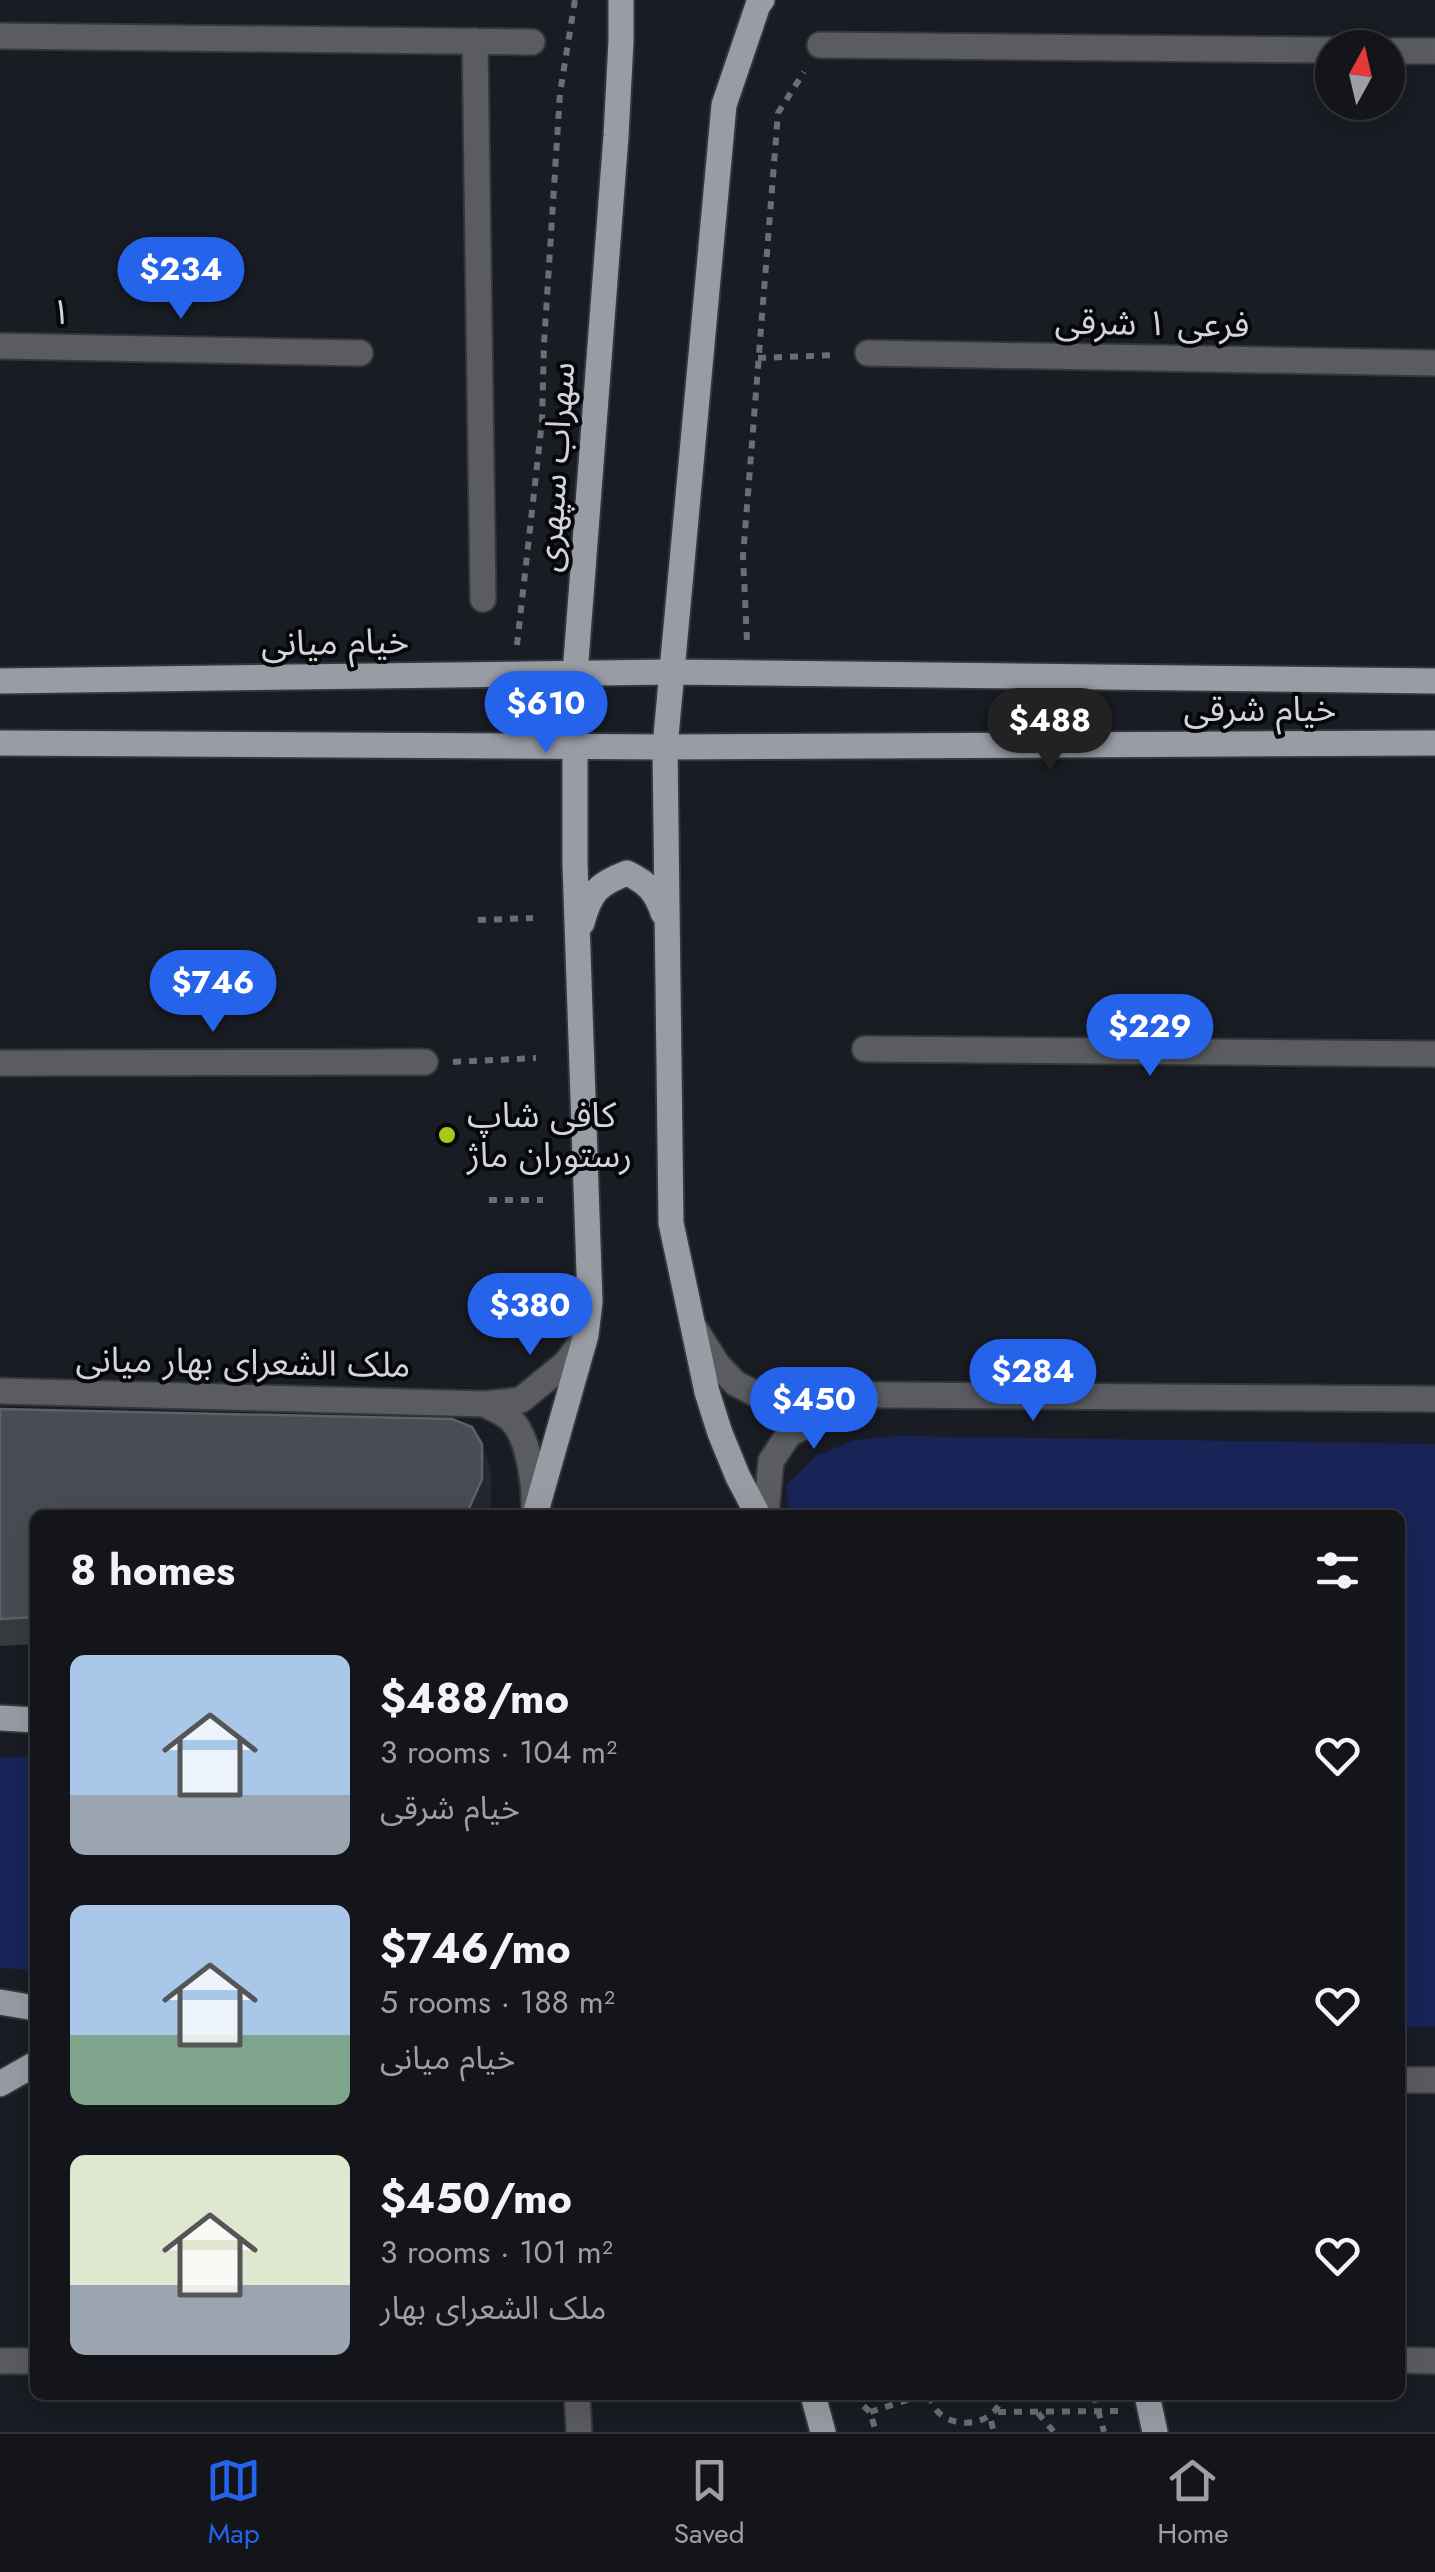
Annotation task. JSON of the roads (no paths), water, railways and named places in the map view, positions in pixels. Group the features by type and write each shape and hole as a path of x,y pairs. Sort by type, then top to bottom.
{"main road":[{"name":"سهراب سپهری","path":"535,1510 586,1335 590,1302 578,940 575,674 621,41 620,0"},
{"name":"سهراب سپهری","path":"757,2 724,105 665,748 671,1223 707,1392 738,1478 759,1510"},
{"name":"خیام شرقی","path":"670,672 1435,682"},
{"name":"خیام میانی","path":"0,681 670,672"},
{"path":"0,743 665,748"},
{"name":"خیام شرقی","path":"665,748 1435,743"},
{"name":"سهراب سپهری","path":"578,940 593,894 604,882 628,873 647,883 658,898 666,923"},
{"path":"0,1718 30,1720"},
{"path":"0,2002 30,2007"},
{"path":"0,2084 30,2067"},
{"path":"814,2400 823,2432"}],"street":[{"path":"0,36 532,42"},
{"path":"475,41 483,598"},
{"path":"820,46 1315,50"},
{"path":"1405,51 1435,51"},
{"name":"۱","path":"0,346 360,354"},
{"name":"فرعی ۱ شرقی","path":"868,354 1435,364"},
{"path":"864,1049 1435,1054"},
{"path":"0,1063 426,1062"},
{"path":"692,1325 734,1384 756,1394 1435,1399"},
{"name":"ملک الشعرای بهار میانی","path":"0,1391 485,1404 520,1400 566,1363 586,1335"},
{"path":"763,1510 771,1461 789,1434 867,1396"},
{"path":"485,1404 514,1422 526,1448 534,1510"},
{"path":"1405,2080 1435,2080"},
{"path":"1405,2360 1435,2361"},
{"path":"0,2361 30,2361"},
{"path":"577,2400 578,2432"}],"place":[{"name":"کافی شاپ رستوران ماژ","path":"447,1135"}]}
